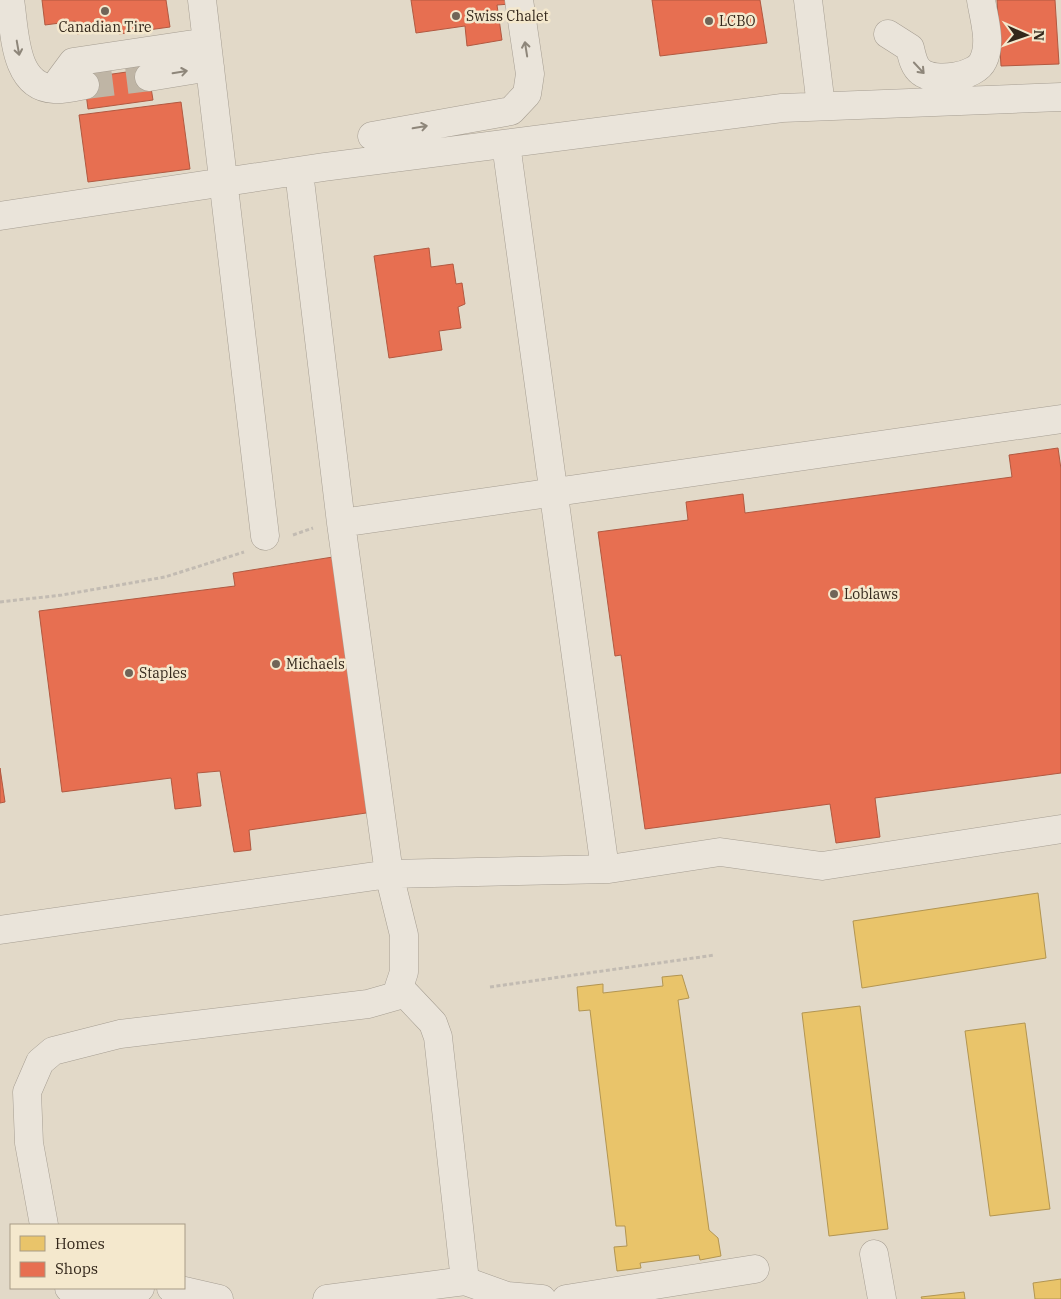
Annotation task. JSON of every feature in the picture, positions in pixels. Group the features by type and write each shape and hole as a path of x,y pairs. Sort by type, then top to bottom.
{"lane":[{"path":"10,0 20,64 34,83 53,89 85,86"},
{"path":"203,0 268,541"},
{"path":"372,136 511,111 527,94 530,74 519,0"},
{"path":"808,0 821,106"},
{"path":"888,34 910,48 913,61 921,72 935,79 974,72 983,62 988,48 981,0"},
{"path":"53,89 73,62 208,54"},
{"path":"149,77 208,54"},
{"path":"1,209 225,184 300,172 782,108 1061,97"},
{"path":"506,144 552,492 605,869"},
{"path":"44,1224 29,1143 27,1092 40,1062 53,1051 120,1034 368,1004 396,996 404,972 404,935 389,874 341,523 300,172"},
{"path":"341,523 1061,419"},
{"path":"0,930 389,874 605,869 720,852 822,866 1061,830"},
{"path":"399,987 433,1023 438,1037 465,1281"},
{"path":"874,1254 882,1299"},
{"path":"581,1298 755,1269"},
{"path":"327,1299 465,1281 507,1296 542,1299"},
{"path":"76,1289 96,1292 129,1289"},
{"path":"175,1289 219,1299"}],"path":[{"path":"0,602 62,595 165,577 268,541 313,528"},
{"path":"490,987 715,955"}],"building: Homes":[{"path":"1038,893 1046,958 862,988 853,921"},
{"path":"682,975 689,998 678,1000 709,1230 718,1238 721,1256 700,1260 699,1255 640,1263 641,1268 617,1271 614,1247 627,1246 625,1226 616,1226 590,1010 579,1011 577,987 603,984 603,993 663,986 662,977"},
{"path":"860,1006 888,1229 829,1236 802,1013"},
{"path":"1025,1023 1050,1209 990,1216 965,1031"},
{"path":"1061,1279 1061,1299 1035,1299 1033,1283"},
{"path":"964,1292 965,1299 922,1299 921,1297"}],"building: Shops":[{"name":"Canadian Tire","path":"42,0 166,0 170,27 119,34 118,28 77,34 75,21 45,25"},
{"name":"Swiss Chalet","path":"411,0 509,0 510,4 497,5 502,40 467,46 465,26 416,33"},
{"name":"LCBO","path":"652,0 760,0 767,43 660,56"},
{"path":"997,0 1055,0 1059,64 1001,66"},
{"path":"148,69 153,100 88,109 84,78"},
{"path":"181,102 190,169 88,182 79,115"},
{"path":"429,248 431,267 453,264 456,284 462,283 465,304 458,307 461,328 439,331 442,350 389,358 374,256"},
{"name":"Loblaws","path":"1058,448 1061,469 1061,773 875,798 880,837 836,843 830,804 645,829 621,655 615,656 598,532 688,520 686,502 743,494 745,513 1012,477 1009,455"},
{"path":"339,556 373,812 249,830 251,850 234,852 220,771 197,773 201,806 175,809 171,778 62,792 39,611 235,586 233,573"},
{"path":"0,768 5,802 0,803"}],"tunnel":[{"path":"85,85 149,77"}],"place":[{"name":"Canadian Tire","path":"105,11"},
{"name":"Swiss Chalet","path":"456,16"},
{"name":"LCBO","path":"709,21"},
{"name":"Loblaws","path":"834,594"},
{"name":"Michaels","path":"276,664"},
{"name":"Staples","path":"129,673"}]}
